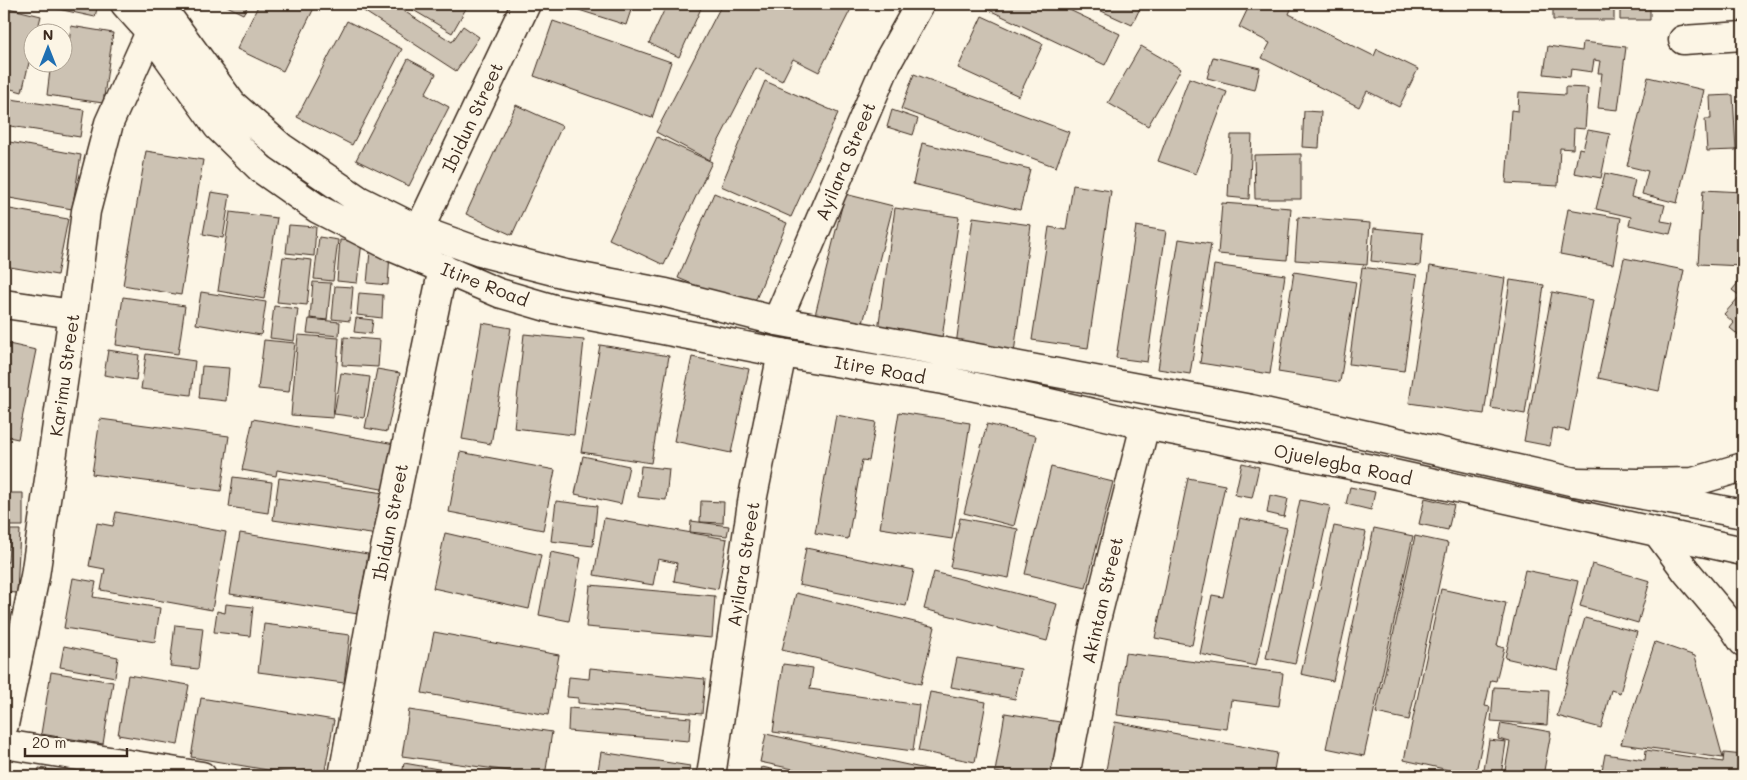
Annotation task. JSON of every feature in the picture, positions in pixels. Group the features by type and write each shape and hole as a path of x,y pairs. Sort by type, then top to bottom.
{"main road":[{"name":"Itire Road","path":"125,4 150,32 218,127 261,169 318,209 394,248 499,293 554,309 782,353 943,380"},
{"name":"Itire Road","path":"159,4 232,104 281,147 358,200 419,230 480,252 565,274 666,294 776,320 948,353"},
{"name":"Ibidun Street","path":"419,230 526,4"},
{"name":"Ayilara Street","path":"776,320 887,63 920,4"},
{"name":"Karimu Street","path":"4,725 36,576 86,211 109,123 150,32"},
{"path":"1683,40 1743,36"},
{"name":"Ibidun Street","path":"343,776 374,602 443,268"},
{"path":"4,304 73,314"},
{"name":"Ayilara Street","path":"710,776 753,496 782,353"},
{"name":"Ojuelegba Road","path":"948,353 1251,409 1575,482 1743,514"},
{"name":"Ojuelegba Road","path":"943,380 1145,425 1366,468 1743,551"},
{"name":"Akintan Street","path":"1064,776 1093,632 1145,425"},
{"path":"1575,482 1693,482 1743,467"},
{"path":"1657,532 1743,642"},
{"path":"4,744 202,776"}],"building":[{"path":"35,4 98,4 95,17"},
{"path":"223,4 249,4 243,14"},
{"path":"259,4 316,4 283,71 237,49"},
{"path":"353,4 393,4 452,42 463,26 479,37 456,71"},
{"path":"403,4 465,4 468,5 452,33"},
{"path":"560,4 633,4 626,25"},
{"path":"667,4 703,4 679,57 649,43"},
{"path":"722,4 853,5 819,72 793,59 782,81 756,68 709,160 656,132"},
{"path":"990,4 1057,4 1120,34 1105,65 987,9"},
{"path":"1086,4 1142,4 1132,25"},
{"path":"1250,4 1285,4 1292,7 1289,14 1374,56 1377,49 1418,69 1399,107 1367,91 1359,107 1262,58 1270,43 1239,27"},
{"path":"1553,4 1614,4 1614,20 1553,20"},
{"path":"1620,4 1650,4 1650,20 1620,20"},
{"path":"4,7 41,16 40,22 22,22 22,72 27,72 22,92 4,87"},
{"path":"982,16 1043,44 1019,96 958,68"},
{"path":"347,21 402,49 352,145 297,117"},
{"path":"553,21 671,62 652,118 534,76"},
{"path":"72,26 113,33 103,103 47,95 50,72 72,72"},
{"path":"1583,42 1626,47 1618,110 1598,108 1602,73 1598,73 1600,61 1594,60 1592,72 1571,69 1570,77 1544,74 1548,46 1582,51"},
{"path":"1141,46 1181,69 1148,126 1108,103"},
{"path":"1213,57 1260,68 1255,90 1207,78"},
{"path":"408,59 436,74 425,94 449,107 409,186 356,160"},
{"path":"914,74 1069,132 1056,167 901,109"},
{"path":"1737,74 1743,74 1743,118 1741,118"},
{"path":"1648,77 1704,90 1677,203 1642,194 1648,171 1627,166"},
{"path":"1189,78 1227,92 1196,174 1158,161"},
{"path":"765,81 838,113 791,217 721,186"},
{"path":"1565,87 1588,88 1585,129 1574,128 1573,149 1560,148 1558,186 1506,183 1511,110 1518,111 1519,92 1565,95"},
{"path":"1733,95 1736,150 1707,151 1705,119 1711,119 1710,96"},
{"path":"4,98 84,110 80,137 4,125"},
{"path":"516,105 562,126 512,235 466,214"},
{"path":"892,110 918,119 913,135 887,127"},
{"path":"1304,111 1321,112 1319,148 1302,147"},
{"path":"1588,130 1610,134 1601,178 1574,173 1579,148 1583,149"},
{"path":"1231,135 1252,135 1249,199 1228,197"},
{"path":"657,137 712,162 664,265 609,239"},
{"path":"4,141 81,155 72,209 4,197"},
{"path":"922,143 1030,169 1020,210 913,184"},
{"path":"146,151 203,160 181,295 123,285"},
{"path":"1301,154 1301,199 1255,199 1254,155"},
{"path":"1605,173 1635,180 1631,197 1665,205 1661,221 1673,223 1670,234 1629,225 1631,217 1596,209"},
{"path":"1073,185 1111,191 1088,348 1032,340 1049,227 1066,230"},
{"path":"1703,190 1743,192 1743,266 1698,264"},
{"path":"211,192 230,195 223,238 203,234"},
{"path":"714,193 787,223 752,309 678,278"},
{"path":"845,194 893,206 861,331 814,319"},
{"path":"1222,203 1291,208 1287,260 1218,254"},
{"path":"4,208 68,219 57,275 4,266"},
{"path":"895,208 959,217 941,345 877,337"},
{"path":"1568,209 1621,218 1613,264 1560,254"},
{"path":"230,212 277,218 264,299 218,291"},
{"path":"973,217 1031,225 1014,353 956,345"},
{"path":"1298,217 1370,223 1367,265 1295,260"},
{"path":"289,225 316,227 314,256 286,253"},
{"path":"1136,226 1166,231 1147,362 1116,358"},
{"path":"1374,228 1423,233 1420,266 1371,261"},
{"path":"319,237 338,240 333,281 314,279"},
{"path":"1179,239 1211,244 1190,374 1158,369"},
{"path":"340,240 362,242 357,283 337,281"},
{"path":"370,251 390,252 388,285 367,283"},
{"path":"283,257 312,260 307,305 277,302"},
{"path":"1624,258 1684,270 1659,391 1598,378"},
{"path":"1214,265 1285,275 1270,374 1200,363"},
{"path":"1430,266 1505,278 1484,414 1409,403"},
{"path":"1362,267 1417,275 1404,371 1349,364"},
{"path":"1294,272 1356,282 1340,382 1278,372"},
{"path":"1743,277 1743,339 1730,328 1734,323 1724,314 1740,296 1732,290"},
{"path":"1510,280 1544,285 1525,414 1491,408"},
{"path":"313,282 331,283 327,320 310,318"},
{"path":"335,286 353,287 350,321 332,319"},
{"path":"201,292 266,302 261,335 196,324"},
{"path":"1552,292 1593,300 1569,431 1553,428 1550,446 1524,441"},
{"path":"359,293 383,295 382,318 357,315"},
{"path":"123,297 185,306 178,354 116,345"},
{"path":"274,306 298,309 294,341 270,338"},
{"path":"356,318 373,320 371,334 354,332"},
{"path":"309,319 340,322 339,336 307,333"},
{"path":"482,323 511,328 491,444 462,439"},
{"path":"524,334 584,340 574,435 514,428"},
{"path":"298,335 339,338 333,418 291,415"},
{"path":"344,337 380,340 378,367 342,365"},
{"path":"264,340 295,343 289,392 258,389"},
{"path":"4,343 36,350 18,439 4,436"},
{"path":"600,345 669,356 651,463 581,452"},
{"path":"108,350 139,355 136,380 104,375"},
{"path":"146,354 195,361 191,395 141,389"},
{"path":"692,357 749,369 731,453 674,441"},
{"path":"202,366 229,368 226,401 199,398"},
{"path":"377,369 400,373 387,432 365,428"},
{"path":"341,373 370,377 364,418 334,414"},
{"path":"899,412 970,423 952,539 880,528"},
{"path":"836,415 876,422 869,461 862,460 848,539 815,533"},
{"path":"100,419 229,436 221,491 92,474"},
{"path":"253,419 395,444 387,490 277,470 276,476 242,470"},
{"path":"987,424 1036,436 1014,526 964,513"},
{"path":"460,452 555,470 543,530 449,512"},
{"path":"583,456 629,466 621,504 575,494"},
{"path":"1242,463 1259,467 1252,498 1235,495"},
{"path":"641,466 669,469 666,500 638,497"},
{"path":"1051,467 1113,482 1086,588 1025,574"},
{"path":"233,477 272,482 268,513 229,507"},
{"path":"279,478 384,493 378,535 273,520"},
{"path":"1188,478 1225,485 1192,645 1155,638"},
{"path":"1350,487 1375,492 1371,510 1346,504"},
{"path":"9,493 23,493 23,526 9,526"},
{"path":"1270,495 1288,499 1284,517 1267,513"},
{"path":"1425,498 1454,505 1448,530 1419,524"},
{"path":"1300,500 1330,506 1295,664 1266,658"},
{"path":"556,501 597,506 593,546 551,541"},
{"path":"701,501 724,502 723,523 700,522"},
{"path":"116,512 226,532 212,610 101,590 105,569 89,566 97,523 113,526"},
{"path":"604,518 727,539 718,589 674,581 677,563 658,559 653,585 594,575"},
{"path":"960,518 1018,529 1009,578 950,567"},
{"path":"1240,518 1287,528 1256,666 1200,654 1212,595 1223,597"},
{"path":"691,521 729,526 727,536 690,532"},
{"path":"1334,526 1366,532 1333,681 1301,674"},
{"path":"1374,528 1413,536 1364,756 1326,748"},
{"path":"10,530 20,530 17,593 4,592 4,562 8,562"},
{"path":"240,533 368,554 358,614 230,594"},
{"path":"445,533 541,555 529,609 433,588"},
{"path":"1415,536 1448,543 1409,720 1376,713"},
{"path":"806,548 914,570 906,606 799,585"},
{"path":"551,552 581,558 569,621 539,615"},
{"path":"1592,564 1650,581 1638,623 1580,606"},
{"path":"1525,570 1578,581 1558,670 1505,658"},
{"path":"934,572 1057,604 1047,641 924,609"},
{"path":"73,578 96,582 93,597 160,608 155,642 64,628"},
{"path":"590,585 715,596 712,638 586,627"},
{"path":"1441,589 1506,603 1497,646 1504,648 1496,681 1491,680 1485,706 1490,707 1475,776 1404,760"},
{"path":"796,593 935,627 921,684 782,650"},
{"path":"226,604 253,607 250,636 214,632 217,611 225,613"},
{"path":"1585,618 1637,632 1620,693 1611,690 1601,728 1557,716"},
{"path":"264,624 350,635 344,683 258,672"},
{"path":"175,625 203,628 198,669 170,666"},
{"path":"434,632 559,655 548,715 422,693"},
{"path":"1655,642 1695,656 1723,758 1621,744"},
{"path":"64,646 118,657 115,677 60,667"},
{"path":"1125,653 1283,673 1279,706 1231,700 1227,729 1117,715"},
{"path":"957,658 1021,669 1015,699 951,687"},
{"path":"783,664 813,668 810,689 919,705 913,751 773,732"},
{"path":"590,668 705,679 702,714 578,703 578,698 567,697 569,677 589,679"},
{"path":"51,672 113,682 103,744 41,734"},
{"path":"128,675 189,685 178,745 118,735"},
{"path":"1494,687 1549,690 1547,725 1491,721"},
{"path":"930,692 986,702 975,762 918,751"},
{"path":"201,698 334,720 324,776 303,776 191,757"},
{"path":"569,708 691,718 689,741 568,731"},
{"path":"409,710 552,732 545,776 402,756"},
{"path":"1005,713 1060,722 1051,776 1019,776 995,772"},
{"path":"1115,722 1277,753 1273,776 1138,776 1106,770"},
{"path":"1501,723 1551,732 1543,776 1504,776 1510,742 1498,739"},
{"path":"766,734 958,776 826,776 760,762"},
{"path":"1489,740 1506,742 1501,776 1483,776"},
{"path":"1646,750 1723,762 1724,753 1743,755 1743,776 1601,776 1605,754 1645,760"},
{"path":"601,752 690,766 688,776 597,776"},
{"path":"404,763 478,776 402,776"},
{"path":"762,767 802,776 760,776"},
{"path":"39,768 93,776 37,776"},
{"path":"1410,769 1444,775 1409,776"}]}
